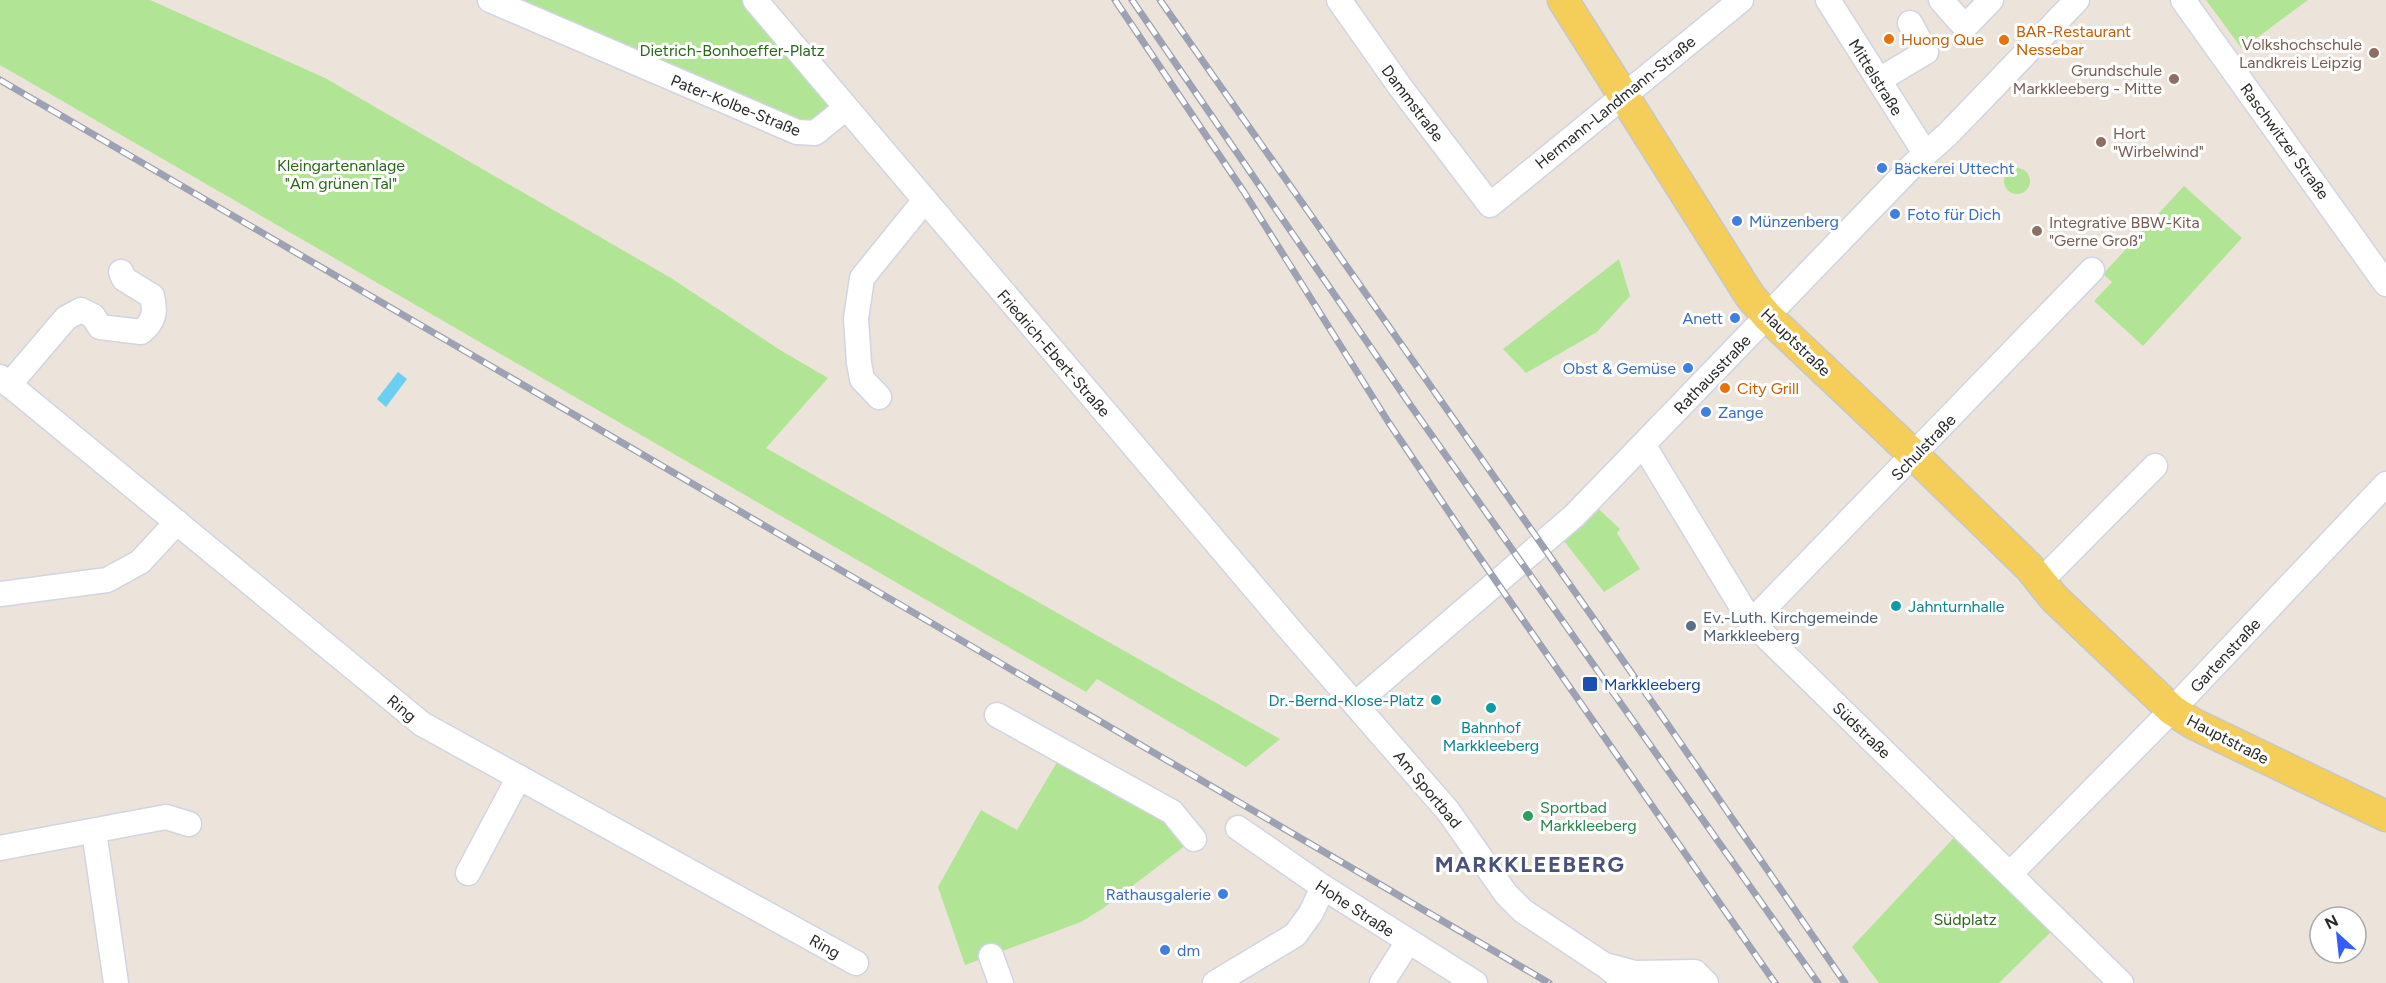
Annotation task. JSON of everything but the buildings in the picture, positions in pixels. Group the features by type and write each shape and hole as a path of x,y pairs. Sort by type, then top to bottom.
{"main road":[{"name":"Hauptstraße","path":"1563,0 1625,94 1750,296 1768,317 1915,456 2041,581 2054,598 2172,710 2194,724 2386,816"}],"street":[{"name":"Pater-Kolbe-Straße","path":"490,0 797,132 810,134 817,132 846,108"},
{"name":"Friedrich-Ebert-Straße","path":"755,0 1355,704"},
{"name":"Dammstraße","path":"1339,0 1401,88 1490,205"},
{"name":"Hermann-Landmann-Straße","path":"1490,205 1741,0"},
{"name":"Mittelstraße","path":"1828,0 1925,153"},
{"path":"1941,0 1965,27 1991,0"},
{"name":"Rathausstraße","path":"1355,704 1557,532 1644,446 1925,153 1948,134 2077,0"},
{"name":"Raschwitzer Straße","path":"2183,0 2386,284"},
{"path":"1879,80 1926,52 1910,23"},
{"path":"879,397 862,379 859,363 856,319 862,278 925,200"},
{"name":"Schulstraße","path":"1751,622 1915,456 2092,270"},
{"path":"5,381 66,318 81,310 93,315 100,327 141,332 151,325 156,309 152,296 124,279 122,272"},
{"name":"Ring","path":"5,381 422,724 856,963"},
{"name":"Südstraße","path":"1644,446 1751,622 2121,983"},
{"path":"2041,581 2156,466"},
{"name":"Gartenstraße","path":"2010,874 2172,710 2386,484"},
{"path":"0,594 107,580 140,562 177,522"},
{"name":"Am Sportbad","path":"1355,704 1448,811 1506,894 1523,911 1606,966 1627,983"},
{"path":"997,715 1172,812 1194,839"},
{"path":"468,873 519,777"},
{"path":"0,848 166,817 189,824"},
{"name":"Hohe Straße","path":"1238,828 1323,887 1475,983"},
{"path":"94,831 116,983"},
{"path":"1215,983 1295,935 1311,913 1323,887"},
{"path":"1382,983 1408,942"},
{"path":"992,956 1001,983"},
{"name":"Am Sportbad","path":"1606,966 1635,973 1695,972 1706,983"}],"green space":[{"name":"Kleingartenanlage \"Am grünen Tal\"","path":"0,0 150,0 325,78 671,278 780,350 828,378 766,448 1280,739 1246,767 1097,679 1086,692 0,65"},
{"name":"Dietrich-Bonhoeffer-Platz","path":"490,0 755,0 846,108 819,131"},
{"path":"2206,0 2308,0 2242,49"},
{"path":"2017,168 2026,172 2030,181 2026,190 2017,194 2008,190 2004,181 2008,172"},
{"path":"2184,186 2242,238 2143,346 2094,301 2112,282 2103,274"},
{"path":"1619,259 1630,296 1597,332 1526,373 1503,349"},
{"path":"1589,500 1620,529 1617,533 1640,569 1604,592 1557,532"},
{"path":"1063,752 1194,839 1102,909 1081,922 965,965 938,887 981,810 1017,830"},
{"name":"Südplatz","path":"1963,828 2060,923 1999,983 1879,983 1852,947"}],"water":[{"path":"398,372 407,379 386,407 377,399"}],"railway":[{"path":"1115,0 1244,192 1389,423 1775,983"},
{"path":"1132,0 1411,406 1818,983"},
{"path":"1160,0 1666,722 1845,983"},
{"path":"0,80 1549,983"}],"place":[{"name":"Huong Que","path":"1889,39"},
{"name":"BAR-Restaurant Nessebar","path":"2004,40"},
{"name":"Volkshochschule Landkreis Leipzig","path":"2374,53"},
{"name":"Grundschule Markkleeberg - Mitte","path":"2174,79"},
{"name":"Hort \"Wirbelwind\"","path":"2101,142"},
{"name":"Bäckerei Uttecht","path":"1882,168"},
{"name":"Foto für Dich","path":"1895,214"},
{"name":"Münzenberg","path":"1737,221"},
{"name":"Integrative BBW-Kita \"Gerne Groß\"","path":"2037,231"},
{"name":"Anett","path":"1735,318"},
{"name":"Obst & Gemüse","path":"1688,368"},
{"name":"City Grill","path":"1725,388"},
{"name":"Zange","path":"1706,412"},
{"name":"Jahnturnhalle","path":"1896,606"},
{"name":"Ev.-Luth. Kirchgemeinde Markkleeberg","path":"1691,626"},
{"name":"Markkleeberg","path":"1590,684"},
{"name":"Dr.-Bernd-Klose-Platz","path":"1436,700"},
{"name":"Bahnhof Markkleeberg","path":"1491,708"},
{"name":"Sportbad Markkleeberg","path":"1528,816"},
{"name":"Rathausgalerie","path":"1223,894"},
{"name":"dm","path":"1165,950"}],"district":[{"name":"MARKKLEEBERG","path":"1530,864"}]}
